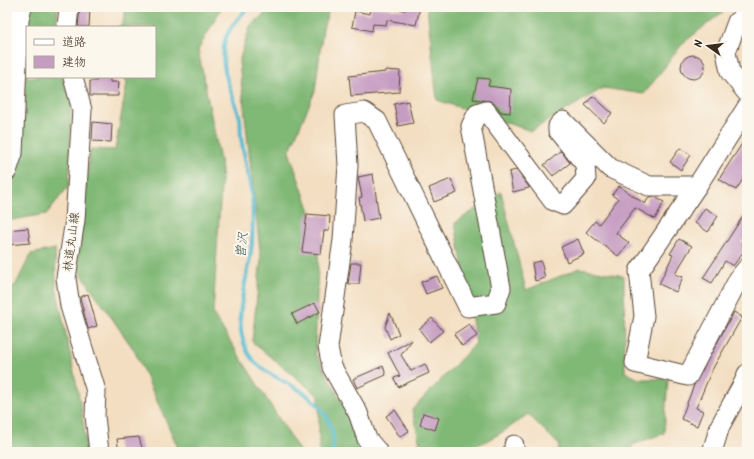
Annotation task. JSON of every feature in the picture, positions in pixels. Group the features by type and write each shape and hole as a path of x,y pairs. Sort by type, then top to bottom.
{"street":[{"path":"7,171 13,153 19,20 22,7"},
{"path":"67,26 69,7"},
{"path":"747,14 737,22 726,52 730,72 747,93"},
{"name":"林道丸山線","path":"73,78 82,110 75,220 66,278 70,306 96,391 95,416 99,452"},
{"path":"747,107 697,186 639,271 644,316 635,362 688,376 739,278 747,268"},
{"path":"378,452 367,439 358,413 332,367 328,347 343,240 348,165 345,114 364,112 376,121 468,307 496,303 500,288 471,126 477,114 486,112 553,201 563,205 586,179 585,164 558,131 558,126 563,121 610,168 650,186 697,186"},
{"path":"712,452 720,426 747,374"}],"green space":[{"path":"7,7 58,7 56,26 26,26 26,78 62,78 71,102 69,186 46,214 7,221 7,178 20,160 26,95 9,70 7,61"},
{"path":"126,7 222,7 198,50 222,170 213,314 300,452 180,452 134,350 77,268 90,149 115,150 127,83 124,78 156,78 156,26 119,26 123,23"},
{"path":"273,7 330,7 323,28 315,91 289,152 319,237 315,353 363,440 365,452 319,452 319,396 252,342 261,259 239,62 250,26"},
{"path":"427,7 729,7 683,43 644,94 603,88 531,131 437,100"},
{"path":"501,192 526,290 580,268 624,276 625,372 639,379 668,379 664,433 632,445 632,452 558,452 559,445 528,414 493,438 464,450 450,453 422,452 412,410 476,343 455,223"},
{"path":"55,249 56,287 81,406 87,452 7,452 7,287 15,286 31,254"}],"building":[{"path":"80,7 90,7 89,26 78,26"},
{"path":"371,7 405,10 405,7 420,7 416,25 387,20 386,25 373,24 372,31 352,27 355,11 370,14"},
{"path":"693,55 702,58 705,67 702,76 693,79 684,76 681,67 684,58"},
{"path":"385,70 400,71 399,92 351,96 349,76 385,72"},
{"path":"97,78 110,78 110,82 119,82 118,96 90,96 90,81 97,81"},
{"path":"478,78 490,79 488,86 511,89 510,113 501,112 496,105 490,101 473,99"},
{"path":"593,96 612,113 604,123 585,105"},
{"path":"408,101 413,123 398,126 394,104"},
{"path":"93,122 112,124 111,142 92,141"},
{"path":"747,136 747,173 736,190 719,179"},
{"path":"680,148 691,155 681,170 670,162"},
{"path":"561,151 570,163 553,176 544,165"},
{"path":"516,170 529,188 513,192 509,172"},
{"path":"373,174 379,218 363,221 359,198 362,197 358,177"},
{"path":"451,179 457,193 434,202 429,188"},
{"path":"619,186 645,204 649,197 654,197 664,202 655,219 635,208 616,233 629,243 618,256 586,232 595,221 599,224 618,199 612,195"},
{"path":"705,208 718,216 708,232 695,223"},
{"path":"747,210 747,234 741,243 747,247 733,266 725,261 712,283 703,278"},
{"path":"307,214 330,216 329,231 324,231 321,254 302,252"},
{"path":"28,228 30,243 7,245 7,230"},
{"path":"578,239 584,254 567,262 561,247"},
{"path":"679,239 692,246 675,274 683,277 676,292 659,284 673,255 670,254"},
{"path":"541,261 545,278 535,281 532,263"},
{"path":"351,263 361,263 359,284 348,284"},
{"path":"437,276 442,288 426,294 421,282"},
{"path":"88,294 97,326 88,329 80,297"},
{"path":"315,303 320,312 297,324 292,314"},
{"path":"734,312 742,317 712,370 696,408 703,411 697,426 681,419 694,385"},
{"path":"390,313 399,334 390,339 385,327"},
{"path":"432,318 443,331 429,342 419,329"},
{"path":"469,324 477,336 462,346 454,334"},
{"path":"412,340 401,355 411,371 425,364 429,373 398,387 394,378 400,376 388,353"},
{"path":"383,366 386,375 357,388 353,379"},
{"path":"395,410 409,431 400,437 386,416"},
{"path":"423,413 439,418 435,430 420,425"},
{"path":"139,437 143,452 119,452 117,439"}],"waterway":[{"name":"曽沢","path":"248,7 233,24 227,34 223,55 225,73 240,118 242,143 253,203 251,255 242,296 240,324 242,337 247,351 254,361 263,369 311,398 320,408 328,420 332,432 332,452"}]}
